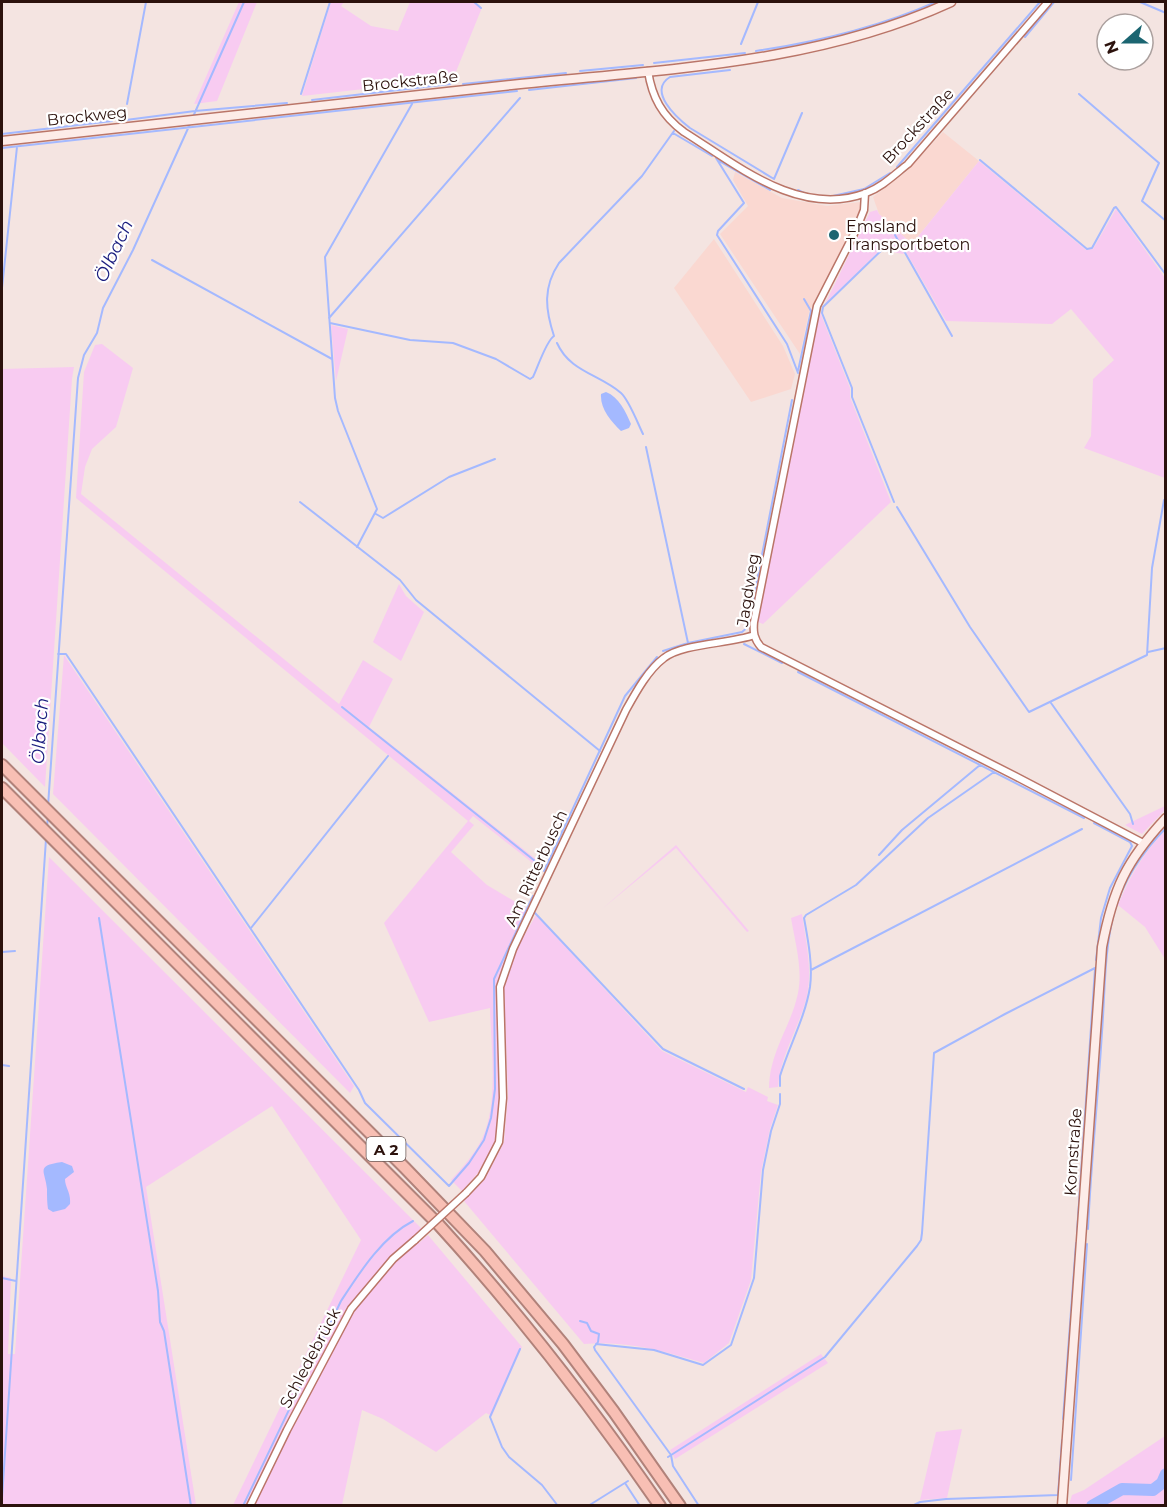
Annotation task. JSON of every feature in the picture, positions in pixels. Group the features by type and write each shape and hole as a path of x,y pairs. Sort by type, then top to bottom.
{"highway":[{"name":"A 2","path":"2,765 485,1251 563,1344 680,1506"},
{"name":"A 2","path":"2,788 394,1179 467,1256 551,1355 601,1421 660,1506"}],"street":[{"name":"Brockstraße","path":"176,122 735,61 814,48 861,36 918,17 951,2"},
{"name":"Brockstraße","path":"648,71 658,106 670,122 737,165 785,192 827,201 865,193 880,186 908,164 1048,2"},
{"name":"Brockweg","path":"2,141 176,122"},
{"name":"Jagdweg","path":"865,193 864,210 856,230 817,306 754,622 754,635 761,647 1143,843"},
{"name":"Am Ritterbusch","path":"415,1240 481,1177 500,1142 503,1098 500,987 513,949 637,690 665,657 691,648 754,635"},
{"name":"Kornstraße","path":"1062,1506 1102,947 1108,914 1118,885 1129,863 1143,843 1166,818"},
{"name":"Schledebrück","path":"250,1506 351,1309 393,1259 415,1240"}],"shaded area":[{"path":"239,2 257,2 217,101 194,104"},
{"path":"331,2 344,2 341,6 371,26 398,31 410,2 472,2 480,6 481,10 453,79 302,96"},
{"name":"Emsland Transportbeton","path":"943,132 979,161 912,244 879,214 873,197 906,172"},
{"path":"979,161 1086,250 1093,249 1116,209 1165,278 1165,478 1084,448 1091,436 1093,379 1114,360 1071,309 1052,324 946,321 906,252 903,254 880,250 825,304 870,212 877,210 912,244"},
{"path":"735,172 782,198 827,206 860,202 860,213 852,231 809,312 800,354 720,234 748,206 733,180"},
{"path":"714,239 783,346 795,374 791,389 751,402 674,288"},
{"path":"820,312 891,502 763,624 758,622"},
{"path":"331,325 348,329 336,381"},
{"path":"102,344 133,368 116,427 92,449 85,467 81,494 339,704 363,660 393,679 369,727 542,864 539,868 473,816 469,821 474,825 451,852 487,885 529,910 511,947 498,983 500,1097 496,1140 478,1173 462,1191 451,1180 479,1145 491,1109 493,1075 490,1008 429,1022 384,923 468,821 76,498 84,372 95,345"},
{"path":"74,367 45,787 2,743 2,369"},
{"path":"399,584 406,596 424,612 401,661 373,642"},
{"path":"64,655 354,1086 350,1093 53,794"},
{"path":"1165,806 1165,810 1142,834 1125,825"},
{"path":"1165,831 1165,959 1145,927 1118,905 1138,865"},
{"path":"676,845 749,931 747,932 676,848 602,909"},
{"path":"49,857 422,1229 413,1237 419,1243 428,1235 522,1347 492,1416 486,1413 436,1452 383,1419 362,1410 342,1505 233,1505 361,1240 272,1106 146,1187 196,1505 2,1506 2,1276 11,1278 8,1354 15,1354"},
{"path":"802,914 808,959 808,992 782,1065 778,1087 769,1088 773,1062 798,993 799,965 791,918"},
{"path":"536,915 662,1051 746,1092 748,1087 768,1097 767,1101 778,1105 770,1129 761,1172 751,1280 729,1343 704,1363 630,1345 584,1344 464,1201 485,1179 504,1142 508,1096 504,988 516,950"},
{"path":"821,1354 828,1363 675,1459 670,1450"},
{"path":"962,1429 947,1498 920,1500 936,1432"},
{"path":"1165,1436 1165,1505 1069,1505 1072,1495 1084,1490"}],"water":[{"path":"606,392 622,405 631,424 629,428 621,431 607,414 601,399 601,394"},
{"path":"62,1162 72,1166 74,1172 65,1179 70,1204 65,1209 53,1212 48,1209 44,1170 48,1165"}],"waterway":[{"path":"127,104 146,2"},
{"name":"Ölbach","path":"192,119 244,2"},
{"path":"301,94 330,2"},
{"path":"474,2 481,8"},
{"path":"741,44 758,2"},
{"path":"756,51 848,32 893,19 936,2"},
{"path":"897,167 1040,2"},
{"path":"1025,37 1054,2"},
{"path":"1140,2 1166,13"},
{"path":"654,63 745,53"},
{"path":"580,71 643,65"},
{"path":"730,70 670,77 662,89 666,104 690,128 774,179 802,113"},
{"path":"463,84 566,73"},
{"path":"529,90 636,78"},
{"path":"312,100 450,84"},
{"path":"2,148 517,91"},
{"path":"1079,94 1159,163 1142,201 1166,221"},
{"path":"329,318 520,98"},
{"path":"126,120 287,103"},
{"path":"357,547 377,509 335,398 325,257 412,104"},
{"path":"2,134 112,121"},
{"name":"Ölbach","path":"48,806 78,378 84,355 97,333 103,308 133,250 190,124"},
{"path":"554,336 547,298 550,281 559,263 642,176 674,131"},
{"path":"673,133 712,156"},
{"path":"2,288 17,147"},
{"path":"716,158 744,203 718,231 717,235 787,344 798,373"},
{"path":"980,160 1087,249 1092,248 1116,207 1166,275"},
{"path":"719,161 770,190"},
{"path":"833,196 864,189 890,173"},
{"path":"798,190 806,194"},
{"path":"895,235 952,336"},
{"path":"889,243 823,307 822,313 852,388 852,397 894,502"},
{"path":"152,260 332,359"},
{"path":"798,371 811,311 804,299"},
{"path":"330,323 410,340 453,343 496,359 530,379 548,343 554,336"},
{"path":"557,343 577,367 624,396 643,434"},
{"path":"663,651 688,643 742,632 748,627 792,400"},
{"path":"646,447 688,643"},
{"path":"376,514 383,518 449,477 495,459"},
{"path":"897,507 970,627 1029,712 1147,655 1152,568 1164,500"},
{"path":"300,502 400,580 416,600 600,751"},
{"path":"744,644 782,663"},
{"path":"1148,652 1166,648"},
{"path":"58,654 66,654 359,1090 365,1103 449,1186 469,1163 484,1140 491,1118 495,1089 494,979 533,896"},
{"path":"544,871 625,696 657,657"},
{"path":"798,672 1084,818"},
{"path":"1051,703 1130,814 1133,824"},
{"path":"342,707 545,869"},
{"path":"251,928 388,756"},
{"path":"879,855 902,830 980,765"},
{"path":"780,1086 780,1076 810,987 810,961 804,918 806,915 856,885 928,818 994,772"},
{"name":"Ölbach","path":"47,827 48,815"},
{"path":"1094,823 1130,842 1132,846 1110,888 1101,918 1096,960"},
{"path":"1088,1229 1108,942 1114,913 1128,878 1141,857 1166,828"},
{"path":"811,970 1082,829"},
{"name":"Ölbach","path":"2,1498 46,839"},
{"path":"535,913 663,1049 744,1089"},
{"path":"99,918 158,1291 160,1322 164,1331 191,1506"},
{"path":"2,952 15,951"},
{"path":"668,1457 825,1357 921,1240 934,1053 1095,968"},
{"path":"1077,1232 1095,969"},
{"path":"2,1065 9,1066"},
{"path":"596,1344 654,1350 703,1365 731,1345 754,1278 763,1170 771,1131 780,1104 780,1094"},
{"path":"243,1506 341,1301 364,1267 382,1246 391,1236 413,1221"},
{"path":"1063,1419 1076,1243"},
{"path":"1071,1480 1087,1244"},
{"path":"2,1278 16,1281"},
{"path":"580,1321 587,1323 591,1331 599,1334 595,1350 671,1455 673,1466 699,1506"},
{"path":"520,1349 490,1417 502,1447 509,1457 542,1485 558,1506"},
{"path":"912,1506 920,1502 946,1499 1058,1495 1062,1440"},
{"path":"1092,1506 1122,1489 1153,1490 1162,1483 1166,1474"},
{"path":"588,1506 628,1481"},
{"path":"625,1483 640,1506"}],"place":[{"name":"Emsland Transportbeton","path":"834,235"}]}
